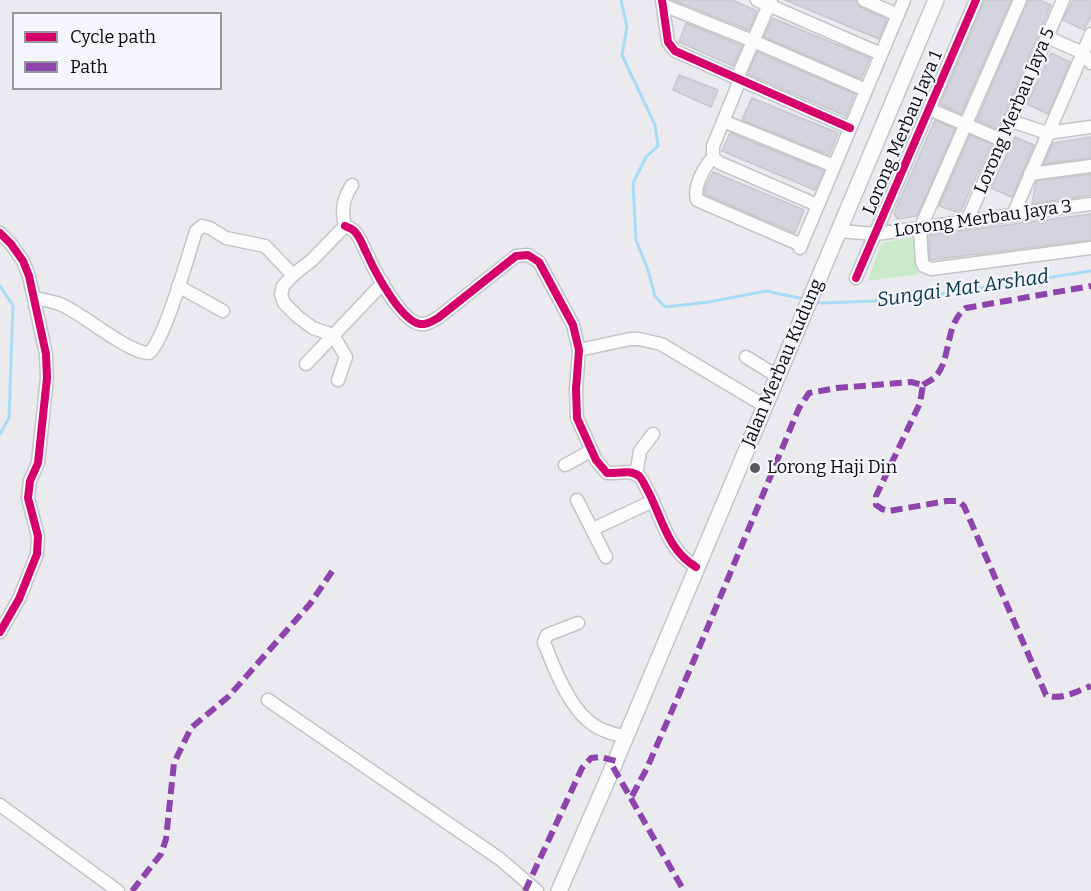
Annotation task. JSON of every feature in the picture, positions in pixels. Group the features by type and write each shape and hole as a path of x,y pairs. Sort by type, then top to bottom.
{"main road":[{"name":"Jalan Merbau Kudung","path":"559,891 936,0"}],"street":[{"path":"864,0 898,15"},
{"path":"881,54 765,2 753,41 713,146 713,158 706,164 695,195 697,200 800,246 904,0"},
{"name":"Lorong Merbau Jaya 1","path":"856,278 976,0"},
{"path":"1020,0 920,229 922,262 924,266 931,269 1091,248"},
{"name":"Lorong Merbau Jaya 5","path":"967,221 1063,0"},
{"path":"662,3 866,90"},
{"path":"662,3 668,42 675,51 850,128"},
{"path":"1013,215 1047,133 1087,58 1091,33"},
{"path":"1047,37 1087,58"},
{"path":"929,109 1002,140"},
{"path":"723,121 834,166"},
{"path":"1011,121 1047,133 1091,127"},
{"path":"713,158 818,205"},
{"path":"1030,174 1091,166"},
{"path":"345,226 342,207 346,193 352,185"},
{"name":"Lorong Merbau Jaya 3","path":"839,231 876,234 1091,204"},
{"path":"34,298 63,305 134,348 143,353 149,353 158,342 196,231 202,226 226,238 266,246 293,275"},
{"path":"338,380 346,357 333,335 313,328 284,303 281,294 283,286 293,275 312,260 345,226"},
{"path":"345,226 352,229 358,237 383,283 406,316 419,324 428,324 459,303 516,256 528,255 539,262 573,325 579,350 576,389 577,418 591,451 607,473 628,472 636,475 653,501 669,539 683,559 696,567"},
{"path":"0,233 23,261 29,276 46,354 47,378 38,463 30,481 28,498 38,536 38,554 19,599 2,623"},
{"path":"306,364 383,283"},
{"path":"178,286 223,311"},
{"path":"579,350 630,339 661,344 765,406"},
{"path":"746,357 777,376"},
{"path":"636,475 640,451 653,434"},
{"path":"565,465 591,451"},
{"path":"578,500 606,557"},
{"path":"593,529 653,501"},
{"path":"578,623 547,635 544,642 558,676 582,716 592,725 626,737"},
{"path":"268,700 500,859 537,891"},
{"path":"0,805 118,891"}],"green space":[{"path":"915,237 919,274 868,281 880,246 886,242"}],"building":[{"path":"673,0 732,0 757,11 749,30"},
{"path":"785,0 856,0 860,7 887,19 879,39"},
{"path":"985,0 1011,0 961,114 940,104"},
{"path":"1028,0 1039,0 1051,5 998,129 977,120"},
{"path":"1073,0 1091,0 1091,16 1084,30 1063,20"},
{"path":"772,18 870,58 861,79 764,37"},
{"path":"686,23 742,46 733,66 679,42"},
{"path":"757,52 855,94 846,116 748,74"},
{"path":"1051,53 1070,62 1048,114 1027,104"},
{"path":"679,75 718,90 711,107 673,90"},
{"path":"752,98 838,133 829,155 742,120"},
{"path":"935,120 955,129 917,216 897,219 894,213"},
{"path":"730,133 824,171 815,190 722,151"},
{"path":"970,135 991,144 960,213 939,206"},
{"path":"1015,137 1034,145 1012,197 991,188"},
{"path":"1091,137 1091,158 1044,164 1053,143"},
{"path":"713,172 804,210 795,233 704,194"},
{"path":"1091,174 1091,195 1032,204 1036,181"},
{"path":"1091,214 1091,240 930,260 929,235"}],"waterway":[{"name":"Sungai Mat Arshad","path":"621,0 627,27 622,55 655,125 658,146 646,157 633,183 636,240 655,296 665,307 709,302 766,291 804,299"},
{"name":"Sungai Mat Arshad","path":"813,301 822,303 905,300 1091,271"},
{"path":"0,286 13,306 9,418 0,434"}],"marked path":[{"path":"923,385 934,378 940,370 954,323 966,308 1091,286"},
{"path":"632,796 647,768 694,660 799,408 809,393 837,388 911,382 923,385 920,403 876,496 876,505 889,511 947,501 958,501 964,506 1046,695 1063,696 1091,686"},
{"path":"132,891 161,854 166,839 174,763 191,728 229,696 310,604 333,570"},
{"path":"525,891 582,768 591,758 600,757 616,761"},
{"path":"613,767 684,891"}],"cycle path":[{"path":"662,0 668,42 675,51 850,128"},
{"path":"856,278 976,0"},
{"path":"345,226 358,235 389,295 405,314 420,324 438,318 516,256 528,255 539,262 573,325 579,350 576,389 577,418 596,460 607,473 628,472 639,476 673,543 679,552 696,567"},
{"path":"0,233 23,261 29,276 46,354 47,378 38,463 30,481 28,498 38,536 37,554 19,599 0,632"}],"place":[{"name":"Lorong Haji Din","path":"755,468"}]}
